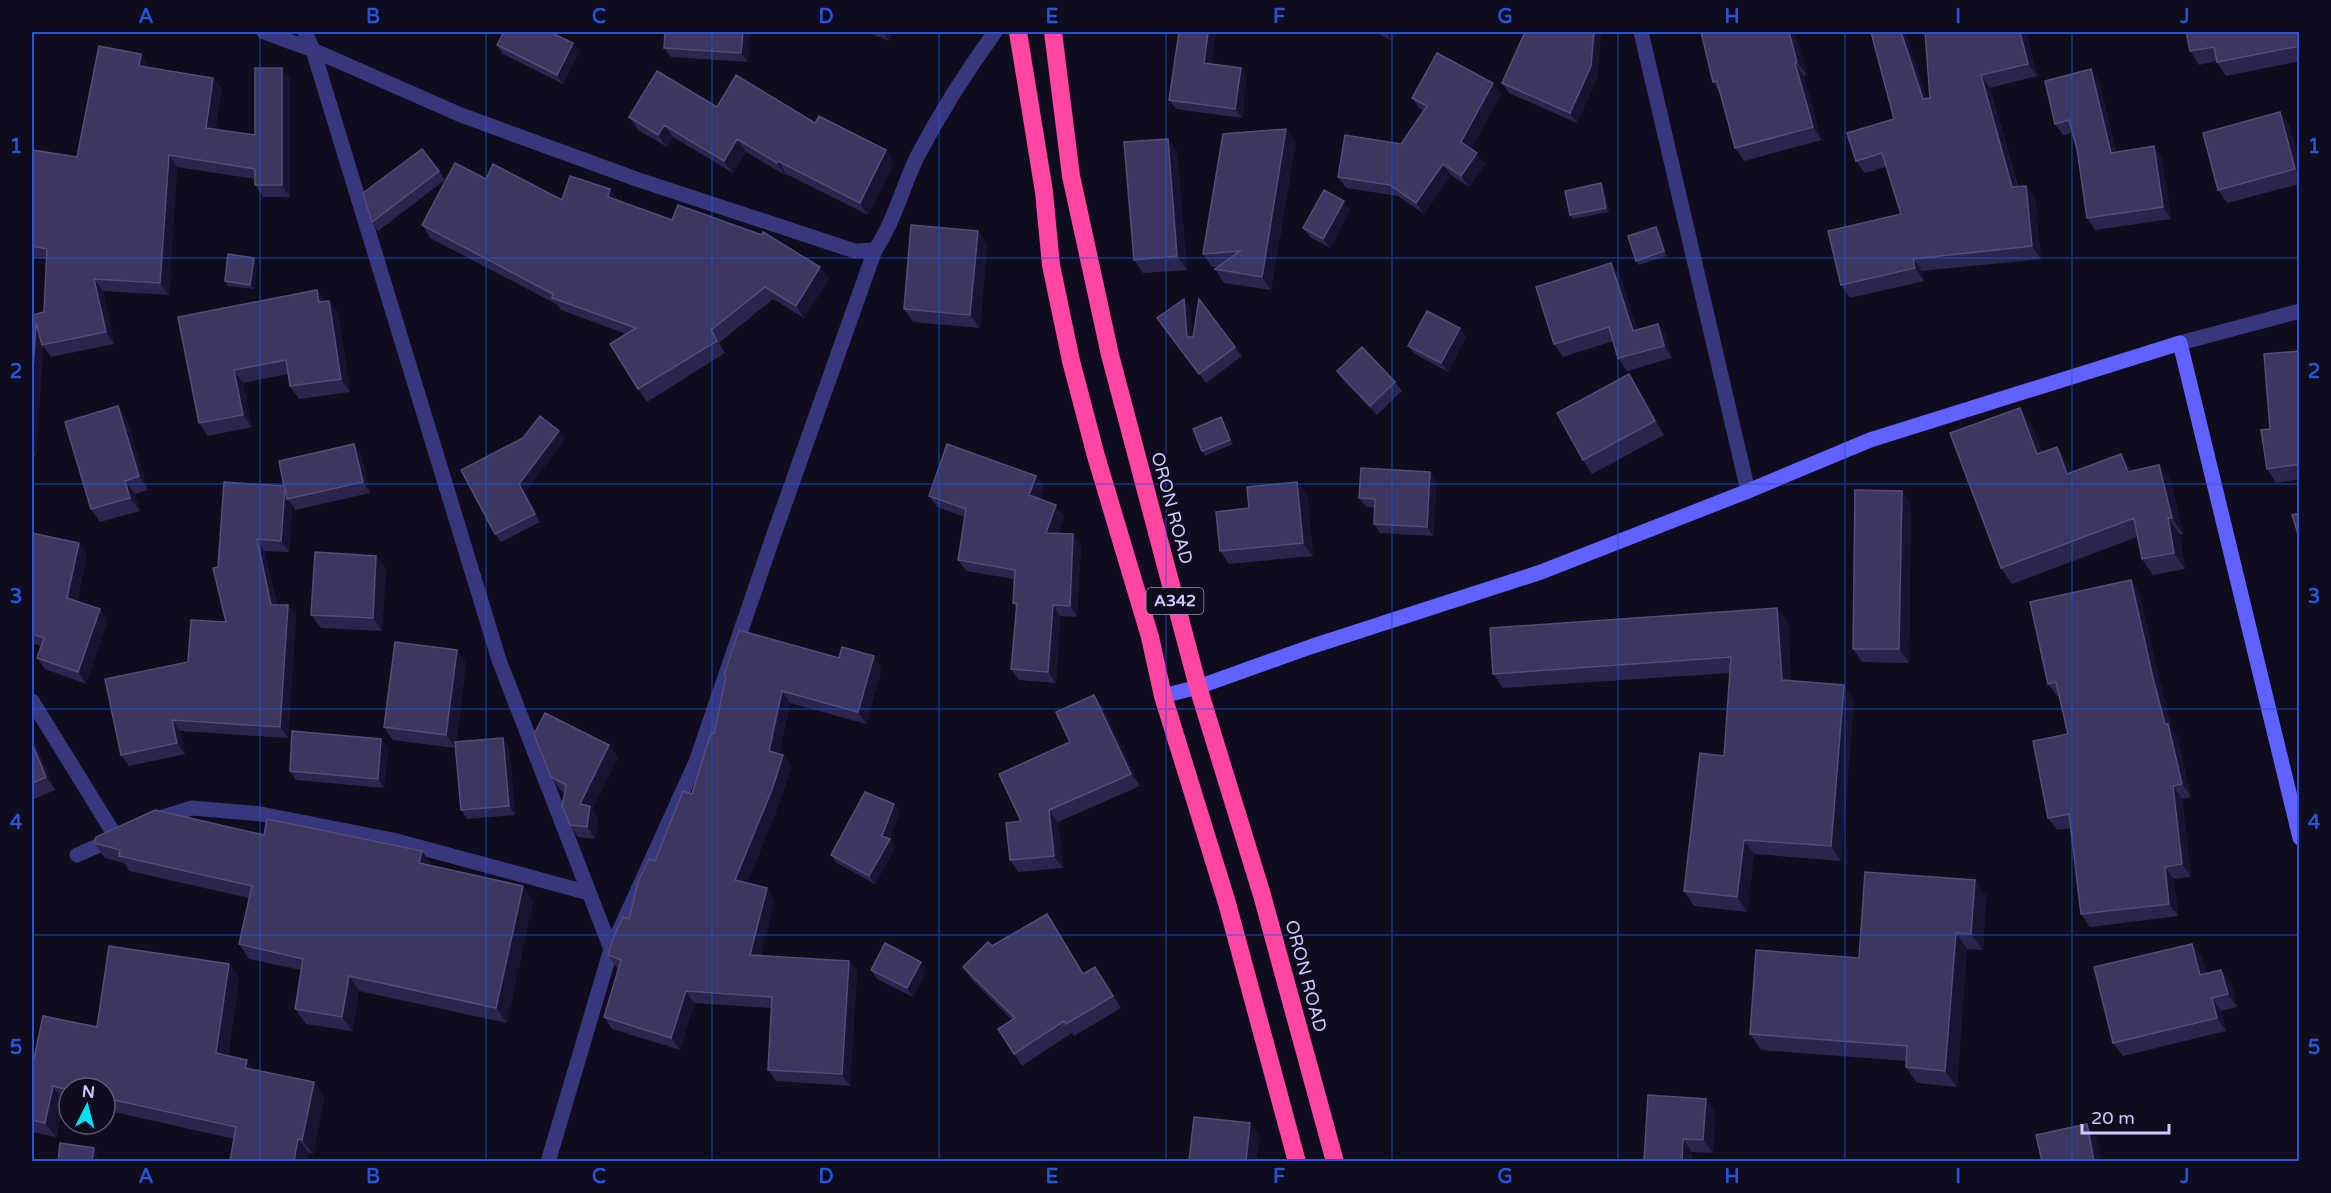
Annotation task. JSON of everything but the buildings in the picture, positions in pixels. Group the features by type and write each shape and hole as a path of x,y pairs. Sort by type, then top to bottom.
{"highway":[{"name":"A342","path":"1018,32 1044,192 1051,265 1071,361 1164,696 1227,903 1297,1161"},
{"name":"ORON ROAD","path":"1053,32 1071,176 1110,355 1198,687 1262,895 1335,1161"}],"street":[{"path":"264,32 313,50 461,115 639,180 855,251 876,250"},
{"path":"305,32 313,50 499,660 611,949"},
{"path":"548,1161 611,949 696,762 774,534 876,250 889,229 916,159 961,78 995,32"},
{"path":"1641,32 1748,492"},
{"path":"1164,696 1198,687 1310,647 1541,572 1748,492 1870,440 2180,343 2300,311"},
{"path":"2180,343 2300,838"},
{"path":"32,701 121,835 77,855"},
{"path":"144,824 192,808 261,814 393,840 589,893"}]}
